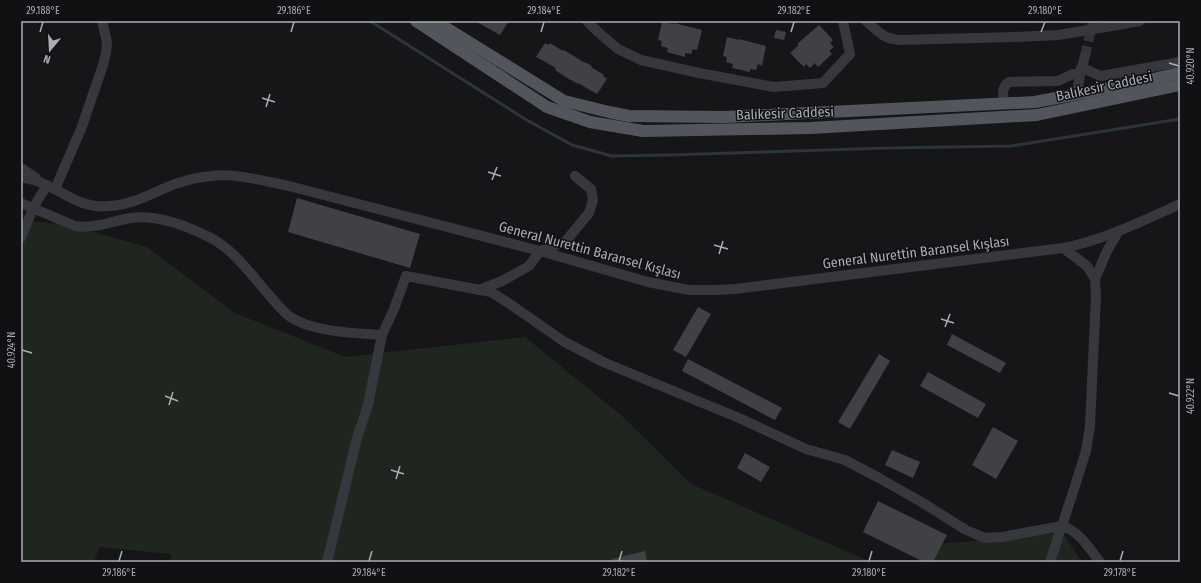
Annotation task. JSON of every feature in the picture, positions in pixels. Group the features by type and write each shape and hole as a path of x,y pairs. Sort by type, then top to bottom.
{"main road":[{"name":"Balıkesir Caddesi","path":"416,21 547,107 590,122 643,131 811,128 1037,115 1180,85"},
{"name":"Balıkesir Caddesi","path":"435,21 564,101 629,116 725,117 1035,102 1180,73"}],"street":[{"path":"21,238 33,208 48,186 81,129 106,53 107,42 102,21"},
{"path":"587,21 618,49 641,60 699,73 774,87 823,83 850,54 843,21"},
{"path":"866,21 885,37 891,40 900,40 1058,35 1140,21"},
{"path":"1077,93 1085,56"},
{"path":"1004,103 1003,88 1009,82 1058,81 1087,69 1101,76 1180,62"},
{"name":"General Nurettin Baransel Kışlası","path":"21,168 48,186 74,200 91,206 109,206 126,203 175,184 212,175 267,181 540,251 648,282 672,287 703,290 735,289 1063,248 1078,245 1118,232 1180,204"},
{"name":"General Nurettin Baransel Kışlası","path":"21,176 48,186"},
{"path":"479,290 502,281 529,266 540,251 565,242 589,213 593,200 591,189 575,176"},
{"path":"21,203 75,226 93,227 131,218 144,217 158,219 187,228 209,237 237,257 275,302 288,315 301,323 336,331 382,335"},
{"path":"1050,562 1086,451 1090,426 1096,296 1095,280 1107,251 1118,232"},
{"path":"1063,248 1087,266 1095,280"},
{"path":"327,562 357,438 368,405 382,335 394,309 406,276 491,292 563,341 603,362 739,418 806,449 845,460 892,485 966,530 985,538 1002,537 1062,526 1068,527 1078,535 1100,562"}],"shaded area":[{"path":"21,220 67,225 147,247 235,313 345,357 525,337 621,415 691,484 871,562 171,562 171,554 99,547 94,562 21,562"},
{"path":"1063,533 1082,562 930,562 938,544"}],"building":[{"path":"475,21 509,21 500,35"},
{"path":"662,22 674,23 702,30 697,50 693,49 691,54 685,53 685,57 667,52 668,48 661,46 662,41 658,40"},
{"path":"819,25 833,40 830,43 834,47 829,51 832,54 818,67 815,63 810,68 806,64 804,67 790,53 799,45 797,44"},
{"path":"776,30 786,32 784,40 774,38"},
{"path":"727,37 766,46 762,66 758,64 756,70 750,69 750,72 732,68 733,64 726,62 727,57 723,56"},
{"path":"545,43 549,45 550,43 563,51 564,50 592,66 591,67 604,75 603,76 607,79 597,94 569,79 555,70 556,68 536,57"},
{"path":"297,198 420,234 410,268 288,232"},
{"path":"698,307 711,314 686,357 673,350"},
{"path":"952,334 1006,363 1000,373 947,345"},
{"path":"879,354 890,361 850,429 838,422"},
{"path":"688,359 782,408 775,420 682,371"},
{"path":"928,372 986,404 978,418 920,386"},
{"path":"993,427 1018,441 996,479 972,465"},
{"path":"892,450 920,462 913,478 885,465"},
{"path":"745,453 770,467 761,482 737,468"},
{"path":"878,501 947,535 933,562 924,562 863,532"},
{"path":"645,551 647,562 612,562 612,559"}],"waterway":[{"path":"370,21 525,119 572,145 612,156 1011,146 1180,119"}],"tunnel":[{"path":"1085,56 1093,21"}]}
